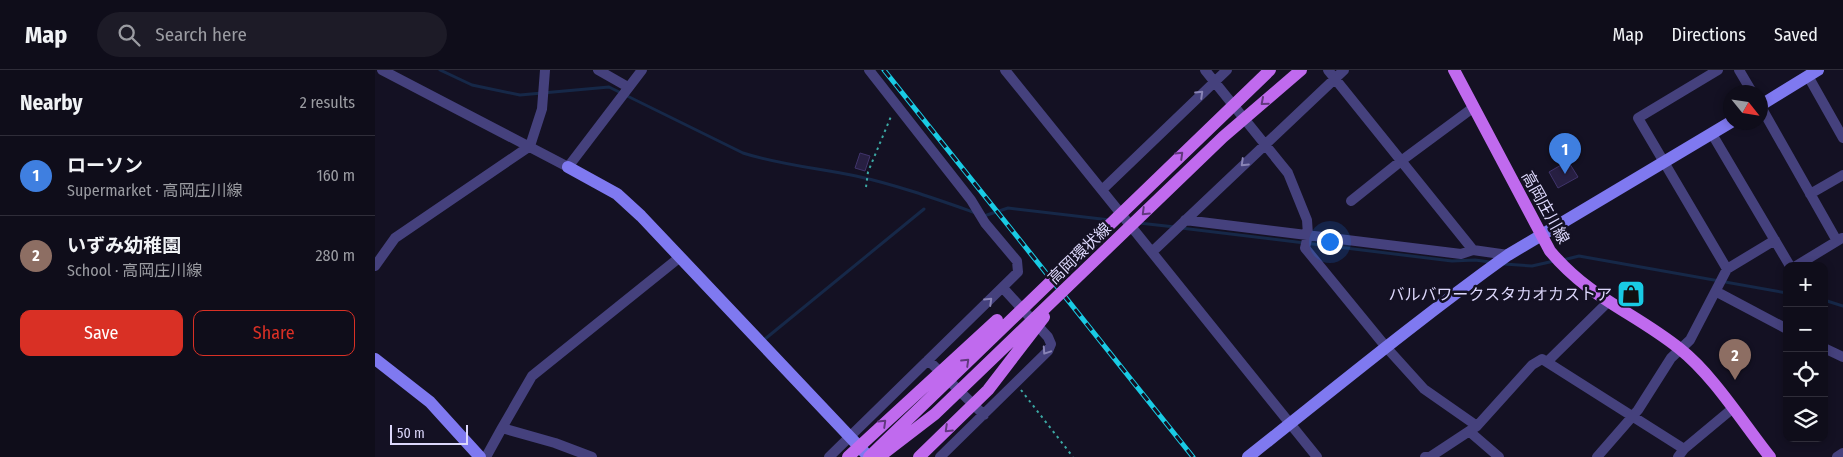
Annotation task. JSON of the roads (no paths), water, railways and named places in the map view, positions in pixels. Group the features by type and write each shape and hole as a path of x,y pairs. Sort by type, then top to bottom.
{"main road":[{"name":"高岡環状線","path":"869,457 1107,225 1270,70"},
{"name":"高岡環状線","path":"879,457 935,414 1223,137 1301,70"},
{"name":"高岡庄川線","path":"1454,70 1541,236 1568,272 1607,302 1680,349 1699,367 1769,457"},
{"path":"848,457 956,356 1107,225"},
{"path":"919,457 988,390 1069,285"}],"street":[{"path":"375,74 377,70"},
{"path":"383,70 463,114 490,125 530,146 617,194 641,216 869,457"},
{"path":"375,266 395,238 530,146 543,109 545,70"},
{"path":"598,70 628,87"},
{"path":"568,167 641,70"},
{"path":"829,457 1018,272 1017,261 985,223 971,200 869,70"},
{"path":"1005,70 1103,189 1317,457"},
{"path":"1205,70 1287,173 1307,220 1307,240 1386,347 1424,389 1473,429 1499,457"},
{"path":"1103,189 1227,70"},
{"path":"1152,252 1264,144 1331,74 1345,70"},
{"path":"1718,70 1638,118 1727,269"},
{"path":"1739,70 1748,85"},
{"path":"1768,102 1813,73 1843,138"},
{"path":"1331,74 1473,250"},
{"path":"1351,201 1474,107"},
{"path":"1768,119 1810,194 1840,239 1803,262"},
{"path":"1248,457 1386,347 1504,257 1723,127"},
{"path":"1712,134 1788,262"},
{"path":"1810,194 1843,175"},
{"path":"1185,220 1307,240 1461,254 1473,250 1504,257"},
{"path":"1597,457 1632,416 1671,358 1690,340 1717,292 1727,269 1775,240"},
{"path":"486,457 532,376 680,257"},
{"path":"940,457 1016,385 1048,352 1051,344 1048,337 1003,288"},
{"path":"1717,292 1783,327"},
{"path":"1547,362 1607,302"},
{"path":"1828,350 1843,357"},
{"path":"375,359 430,402 480,457"},
{"path":"1425,457 1430,457 1473,429 1532,365 1542,359 1632,416 1681,453 1732,409"},
{"path":"928,360 984,415"},
{"path":"502,428 555,443 593,457"},
{"path":"1837,457 1843,453"}],"waterway":[{"path":"440,70 472,85 520,95 609,87 743,153 771,161 871,180 976,213"},
{"path":"984,216 1008,208 1110,220"},
{"path":"765,339 924,209"},
{"path":"1139,223 1175,227"},
{"path":"1181,228 1452,261 1475,260 1490,262"},
{"path":"1563,260 1579,256 1783,292"},
{"path":"1504,264 1532,266 1554,261"},
{"path":"1828,301 1843,306"}],"railway":[{"path":"884,70 1193,457"}],"place":[{"name":"ローソン","path":"1565,174"},
{"name":"バルバワークスタカオカストア","path":"1631,294"},
{"name":"いずみ幼稚園","path":"1735,380"}]}
